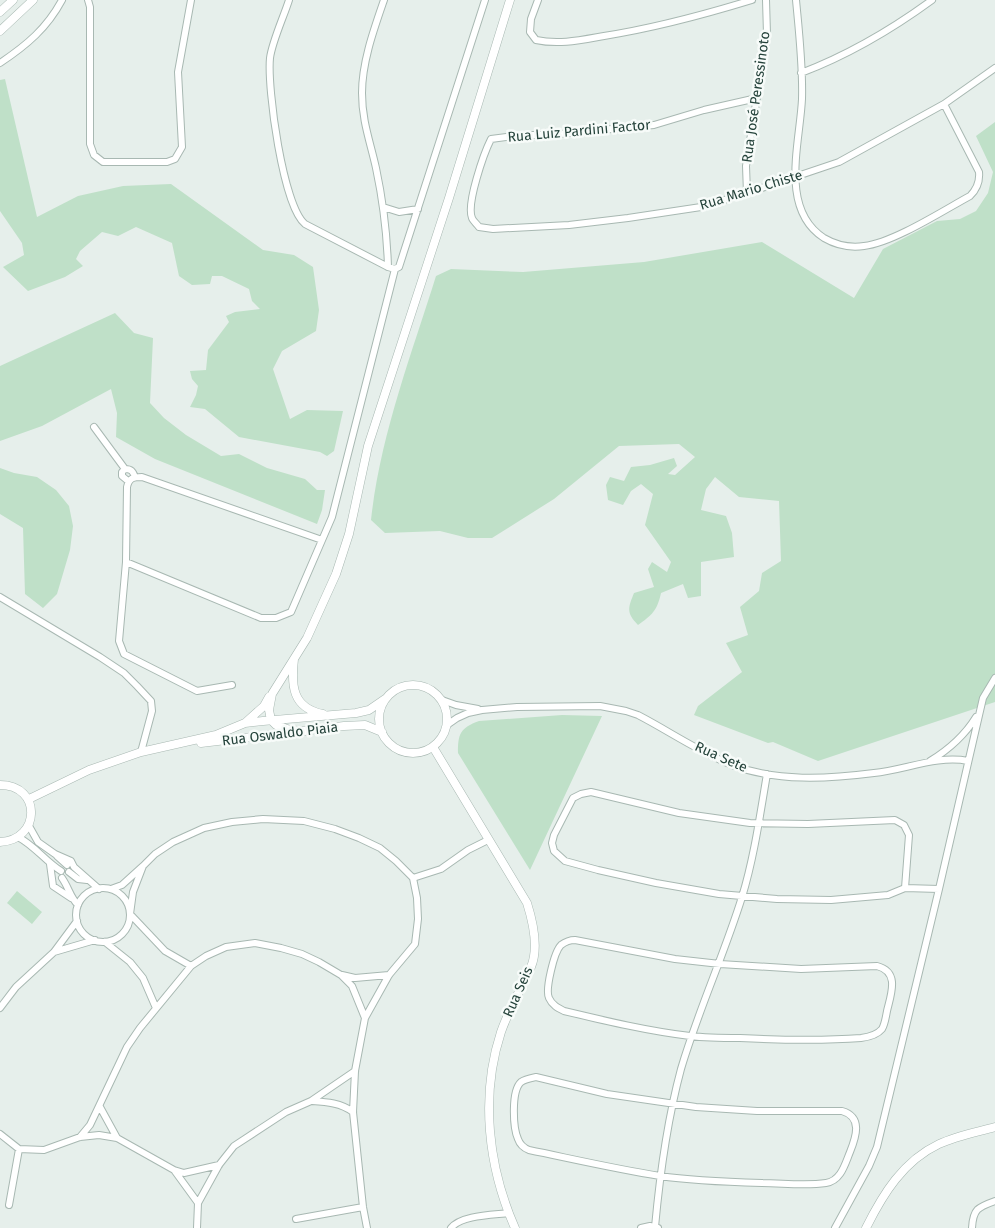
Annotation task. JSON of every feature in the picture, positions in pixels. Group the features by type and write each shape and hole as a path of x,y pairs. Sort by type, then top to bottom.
{"street":[{"path":"0,12 13,0"},
{"path":"0,31 34,0"},
{"path":"0,63 52,19 62,0"},
{"path":"88,0 90,8 90,144 94,155 103,162 167,162 175,159 182,147 178,72 190,0"},
{"path":"90,8 94,0"},
{"path":"289,0 270,56 270,82 273,116 280,154 294,208 300,220 305,224 391,268 399,267 485,0"},
{"path":"126,562 261,618 276,618 291,612 332,517 391,268 384,207 364,124 362,92 362,78 384,0"},
{"path":"246,724 264,706 307,638 318,617 344,551 354,516 368,446 449,198 510,0"},
{"path":"538,0 531,19 530,32 536,40 550,43 571,42 642,30 752,0"},
{"name":"Rua José Peressinoto","path":"747,193 746,166 767,34 766,0"},
{"path":"796,0 802,98 795,177 798,200 810,226 834,244 865,246 898,234 970,196 978,186 980,180 979,172 944,104"},
{"path":"801,74 828,63 866,43 932,0"},
{"name":"Rua Mario Chiste","path":"479,227 569,225 628,218 701,207 747,193 839,162 944,104 995,68"},
{"name":"Rua Luiz Pardini Factor","path":"479,227 472,218 470,204 486,149 491,139 654,125 704,110 757,98"},
{"path":"384,207 399,212 418,210"},
{"path":"94,427 125,469 133,471 135,477"},
{"path":"125,469 122,472 122,476 128,481"},
{"path":"128,481 135,477 142,478 322,540"},
{"path":"128,481 126,562 119,641 124,654 197,691 209,691 232,686"},
{"path":"0,597 124,673 151,701 147,732 141,752"},
{"path":"294,657 292,685 298,699 313,712 334,715"},
{"path":"836,1228 870,1166 877,1147 940,889 979,711 983,698 995,678"},
{"path":"414,684 427,687 438,694 442,700 447,712 447,725 442,738 433,747 414,753 400,750 389,743 382,732 380,712 385,700 394,690 414,684"},
{"path":"272,694 269,710 271,720 276,725 290,730 306,731"},
{"name":"Rua Oswaldo Piaia","path":"29,799 89,770 141,752 216,735 246,724 356,713 369,710 385,700"},
{"name":"Rua Sete","path":"442,700 482,710 600,706 626,711 645,719 730,765 787,777 851,776 950,759 968,761"},
{"name":"Rua Sete","path":"447,725 457,718 482,710"},
{"path":"925,764 939,756 956,742 969,728 979,711"},
{"name":"Rua Oswaldo Piaia","path":"177,744 212,742 365,725 382,732"},
{"name":"Rua Seis","path":"433,747 528,903 534,933 531,966 514,1000 501,1033 489,1090 492,1149 500,1186 515,1228"},
{"path":"641,1228 657,1227 659,1176 681,1070 743,895 759,823 766,774"},
{"path":"0,784 18,788 29,799 32,814 29,826 18,837 0,842"},
{"path":"904,888 909,835 900,822 889,820 808,824 726,820 679,813 591,792 573,798 553,839 554,851 565,861 656,883 719,894 777,899 831,900 888,895 904,888 940,889"},
{"path":"143,866 133,892 126,930 120,936 105,942 87,936 77,921 76,913 78,905 86,895 99,889 111,889 122,885 156,854 172,842 204,828 232,822 263,818 304,821 335,829 380,848 413,878 417,898 418,919 415,944 389,975 365,1018 355,1071 353,1112 367,1228"},
{"path":"29,826 38,842 71,861 74,867 99,889"},
{"path":"18,837 30,844 62,874 69,888 71,898"},
{"path":"413,878 441,869 468,850 488,840"},
{"path":"56,854 78,879 88,880"},
{"path":"50,864 53,886 78,905"},
{"path":"111,889 125,898 130,914 165,951 192,966"},
{"path":"0,1008 16,987 54,952 77,921"},
{"path":"54,952 95,940"},
{"path":"575,940 675,959 720,964 793,968 872,965 882,967 890,974 893,983 882,1028 872,1036 840,1039 783,1040 692,1036 627,1026 555,1006 549,999 548,991 558,950 566,942 575,940"},
{"path":"105,942 130,962 143,978 156,1008"},
{"path":"80,1137 90,1125 100,1107 110,1081 127,1047 156,1008 192,966 206,956 226,947 255,943 302,954 341,975 355,978 389,975"},
{"path":"341,975 352,986 365,1018"},
{"path":"197,1228 198,1203 219,1166 234,1146 286,1112 311,1101 355,1071"},
{"path":"536,1077 607,1094 673,1104 750,1111 842,1111 847,1112 854,1118 857,1132 843,1169 837,1177 829,1182 803,1184 719,1182 659,1176 526,1148 520,1143 517,1136 514,1100 516,1089 525,1080 536,1077"},
{"path":"311,1101 345,1106 353,1112"},
{"path":"100,1107 117,1138"},
{"path":"866,1228 887,1188 901,1172 920,1156 939,1144 995,1127"},
{"path":"0,1134 19,1149 44,1150 80,1137 99,1135 117,1138 174,1170 184,1173 219,1166"},
{"path":"9,1205 19,1149"},
{"path":"174,1170 198,1203"},
{"path":"972,1228 974,1213 978,1208 995,1202"},
{"path":"296,1219 363,1207"},
{"path":"451,1228 455,1223 465,1219 509,1212"}],"green space":[{"path":"5,79 37,217 78,196 123,186 171,184 263,250 294,255 313,267 319,310 316,331 282,351 273,369 290,419 307,410 343,411 334,451 327,456 320,452 239,437 205,409 190,407 198,386 192,379 190,371 206,370 208,350 229,322 226,316 235,312 260,309 252,301 249,289 222,276 212,276 210,284 192,285 179,276 172,243 136,227 118,236 102,232 80,251 76,259 83,266 65,277 28,291 3,267 24,255 22,243 0,211 0,80"},
{"path":"995,122 995,702 818,761 773,742 768,743 694,715 698,706 742,672 726,643 748,635 740,607 759,591 762,573 781,561 779,501 739,497 715,477 706,489 701,510 726,516 732,533 734,557 701,562 701,596 688,598 683,584 661,593 658,604 653,612 638,625 631,617 629,610 634,593 654,587 648,569 652,562 667,572 671,562 645,525 653,494 641,484 631,491 623,505 608,500 606,485 610,477 624,481 631,467 650,465 674,458 677,466 668,474 675,475 695,457 679,444 619,446 554,499 492,538 468,538 440,531 385,533 371,520 381,458 389,427 436,276 451,269 523,272 644,262 762,242 854,298 883,249 937,221 960,219 976,211 988,193 993,172 976,136"},
{"path":"115,313 134,333 153,338 150,403 164,418 186,435 221,456 239,454 267,468 305,479 317,490 325,490 322,510 317,524 155,459 116,437 117,413 111,389 42,426 0,441 0,366"},
{"path":"0,468 14,473 37,477 56,490 69,506 73,526 70,550 57,594 43,608 25,594 23,528 0,514"},
{"path":"562,715 602,716 530,870 458,753 460,736 464,729 479,721"},
{"path":"17,891 42,912 32,924 7,903"}]}
